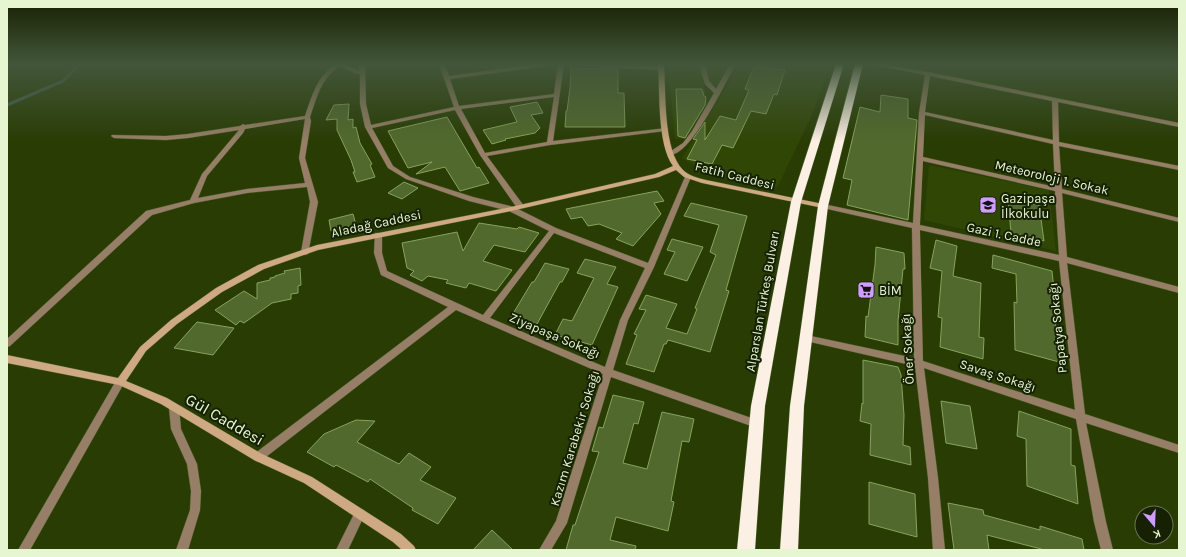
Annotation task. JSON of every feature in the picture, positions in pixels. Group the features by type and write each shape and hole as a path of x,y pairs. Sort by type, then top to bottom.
{"highway":[{"name":"Alparslan Türkeş Bulvarı","path":"746,550 760,399 796,202 832,90"},
{"path":"789,550 797,406 823,206 852,90"}],"main road":[{"name":"Fatih Caddesi","path":"663,90 665,129 670,154 676,167 688,177 704,182 796,202 823,206"},
{"name":"Aladağ Caddesi","path":"120,382 143,349 174,322 220,290 261,267 317,248 511,209 657,176 676,167"},
{"name":"Gül Caddesi","path":"7,359 120,382 164,401 258,458 308,480 397,538 410,550"}],"street":[{"path":"305,252 314,202 302,158 308,121 307,117 317,90"},
{"path":"363,90 363,104 368,127 390,167 408,178 471,199 511,209 553,230 650,267"},
{"path":"451,90 457,108 483,156 520,206"},
{"path":"550,143 558,90"},
{"path":"670,154 685,144 695,132 717,92 713,90"},
{"name":"Öner Sokağı","path":"926,90 918,158 916,227 919,363 939,550"},
{"path":"1006,90 1179,125"},
{"path":"368,127 457,108 557,95"},
{"name":"Papatya Sokağı","path":"1055,100 1058,190 1063,259 1080,416 1100,522 1110,549"},
{"path":"922,113 1056,143 1179,168"},
{"path":"114,136 166,138 188,136 243,126 307,117"},
{"path":"193,201 204,175 241,132 243,126"},
{"path":"483,156 550,143 665,129"},
{"name":"Meteoroloji 1. Sokak","path":"918,158 1058,190 1179,220"},
{"name":"Kazım Karabekir Sokağı","path":"545,550 561,524 624,320 650,267 688,177"},
{"path":"7,344 149,213 193,201 247,191 309,186"},
{"name":"Gazi 1. Cadde","path":"823,206 1063,259 1179,290"},
{"path":"485,320 553,230"},
{"name":"Ziyapaşa Sokağı","path":"378,235 378,253 384,273 485,320 608,372 757,424"},
{"path":"258,458 454,306"},
{"name":"Savaş Sokağı","path":"806,338 919,363 1179,449"},
{"path":"24,550 120,382"},
{"path":"174,408 176,429 192,464 196,491 195,510 182,550"},
{"path":"342,550 360,514"}],"shaded area":[{"path":"670,90 705,90 708,103 686,139 675,139"},
{"path":"725,90 821,90 811,117 777,188 708,173 682,158"},
{"name":"Gazipaşa İlkokulu","path":"929,165 1049,190 1056,251 924,220"}],"building":[{"path":"570,90 618,90 618,93 624,93 625,127 565,127"},
{"path":"676,90 702,90 704,96 706,97 705,105 685,138 678,136"},
{"path":"749,90 779,90 777,95 774,94 766,114 751,111 733,148 722,145 712,164 687,159 697,140 693,139 705,122 705,140 720,116 736,120"},
{"path":"881,95 908,99 908,118 917,120 908,220 847,205 852,180 843,178 860,107 880,112"},
{"path":"537,102 543,113 531,115 540,128 535,133 505,139 506,140 492,144 483,130 517,122 510,107"},
{"path":"349,104 348,120 353,119 353,128 356,127 360,143 372,164 370,165 375,177 357,182 353,172 355,172 351,160 337,130 337,119 326,120 334,105"},
{"path":"447,117 477,168 479,167 489,183 460,191 445,167 416,174 432,162 408,168 388,131"},
{"path":"404,182 418,188 402,199 388,193"},
{"path":"657,191 664,201 654,203 661,214 633,246 616,239 622,233 599,224 588,226 582,217 571,219 566,209"},
{"path":"1008,198 1039,205 1044,241 1011,233"},
{"path":"691,203 747,216 726,290 729,291 710,352 668,340 666,344 664,344 654,372 626,364 637,335 634,334 646,310 639,309 646,295 677,304 666,328 687,334 697,309 695,308 716,255 710,252 719,225 684,216"},
{"path":"353,214 356,225 331,231 329,220"},
{"path":"479,223 517,229 519,227 539,233 525,252 494,245 483,261 512,270 496,291 469,283 466,288 446,283 448,280 428,276 422,281 410,275 414,271 407,268 402,243 457,232 463,251"},
{"path":"672,239 703,247 687,281 664,274 675,252 667,250"},
{"path":"936,240 957,246 953,276 981,283 979,337 984,338 983,359 940,347 942,318 938,317 942,271 930,268"},
{"path":"876,247 904,253 905,269 903,269 898,321 898,345 865,337 866,316 868,317"},
{"path":"993,255 1052,271 1058,308 1054,307 1059,362 1015,350 1014,302 1017,303 1016,274 992,268"},
{"path":"585,259 616,267 607,284 618,287 592,345 555,335 563,319 572,321 594,278 577,273"},
{"path":"545,263 569,269 562,282 560,282 537,324 511,317 532,282 534,282"},
{"path":"300,268 301,285 298,286 298,293 291,294 291,299 272,303 244,323 240,321 236,325 215,310 244,291 257,299 257,283 270,280 270,278 285,273 284,271"},
{"path":"197,322 234,328 213,355 174,348"},
{"path":"863,360 898,367 901,375 904,415 903,445 910,447 911,465 870,455 871,424 860,421 862,403 863,404"},
{"path":"613,395 644,402 638,424 634,423 623,463 647,469 662,412 694,419 689,442 682,441 671,501 674,502 668,531 616,517 610,540 636,546 635,550 566,550 573,525 575,525 599,452 592,451 599,427 603,428"},
{"path":"941,401 970,406 977,449 946,443"},
{"path":"1019,411 1071,429 1071,465 1075,466 1078,504 1027,486 1026,439 1017,436"},
{"path":"356,420 375,421 357,442 399,464 409,453 431,467 420,480 456,498 438,524 412,510 413,508 370,479 368,482 336,465 334,467 307,452 324,434"},
{"path":"869,482 915,494 917,537 869,524"},
{"path":"948,503 983,510 984,515 1040,530 1040,526 1082,539 1084,550 1045,550 987,535 989,550 954,550"},
{"path":"492,530 513,550 473,550"}],"waterway":[{"path":"7,105 42,90"}],"place":[{"name":"Gazipaşa İlkokulu","path":"988,205"},
{"name":"BİM","path":"866,290"}]}
